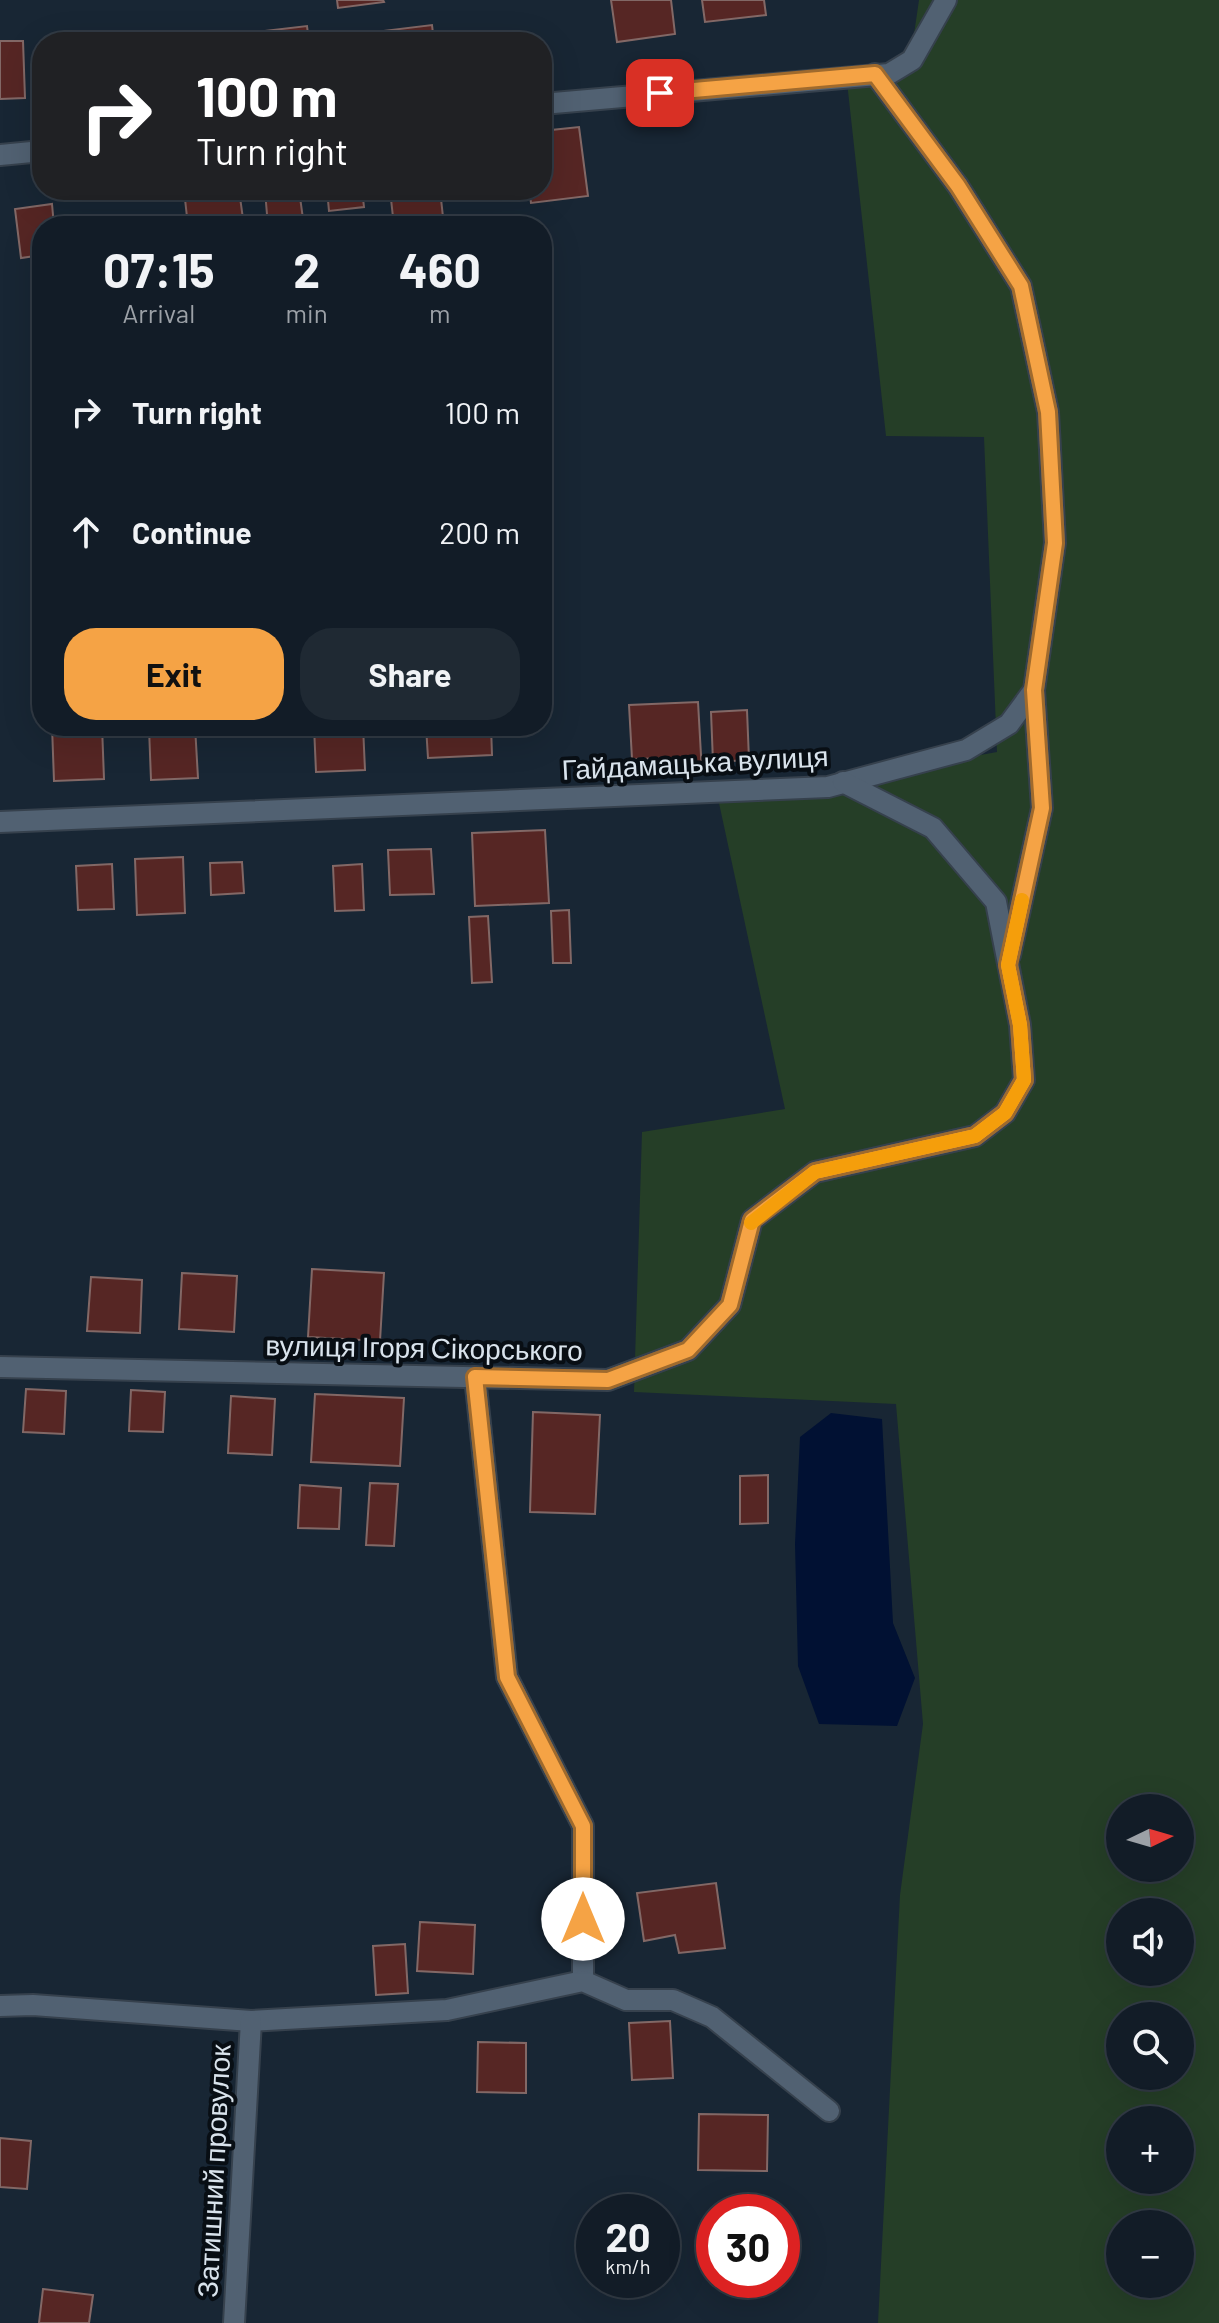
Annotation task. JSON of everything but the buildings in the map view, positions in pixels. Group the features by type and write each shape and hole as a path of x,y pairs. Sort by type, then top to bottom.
{"street":[{"path":"552,103 889,74 912,60 946,0"},
{"name":"Гайдамацька вулиця","path":"0,822 828,787 966,750 1009,724 1034,690 1055,543 1048,412 1021,286 958,186 875,74"},
{"path":"0,155 32,152"},
{"name":"вулиця Ігоря Сікорського","path":"1008,965 1042,808 1034,690"},
{"name":"вулиця Ігоря Сікорського","path":"0,1367 608,1380 688,1350 730,1305 752,1220 815,1172 975,1136 1005,1113 1024,1080 1020,1025 996,902 933,828 843,782"},
{"path":"475,1377 507,1677 583,1826 583,1981"},
{"path":"0,2006 33,2005 251,2021 447,2010 583,1981 626,2000 673,2000 712,2017 829,2111"},
{"name":"Затишний провулок","path":"234,2323 251,2021"}],"green space":[{"path":"919,0 1219,0 1219,2323 878,2323 900,1895 923,1724 896,1404 634,1392 642,1132 785,1109 719,803 997,752 984,437 886,436 847,82 911,55"}],"water":[{"path":"831,1413 882,1419 893,1623 915,1678 897,1726 819,1724 798,1666 795,1544 800,1437"}],"slow traffic":[{"path":"751,1223 815,1172 975,1136 1005,1113 1024,1080 1020,1025 1008,965 1022,900"}],"route":[{"path":"583,1919 583,1826 507,1677 475,1377 608,1380 688,1350 730,1305 752,1220 815,1172 975,1136 1005,1113 1024,1080 1020,1025 1008,965 1042,808 1034,690 1055,543 1048,412 1021,286 958,186 875,74 660,93"}]}
